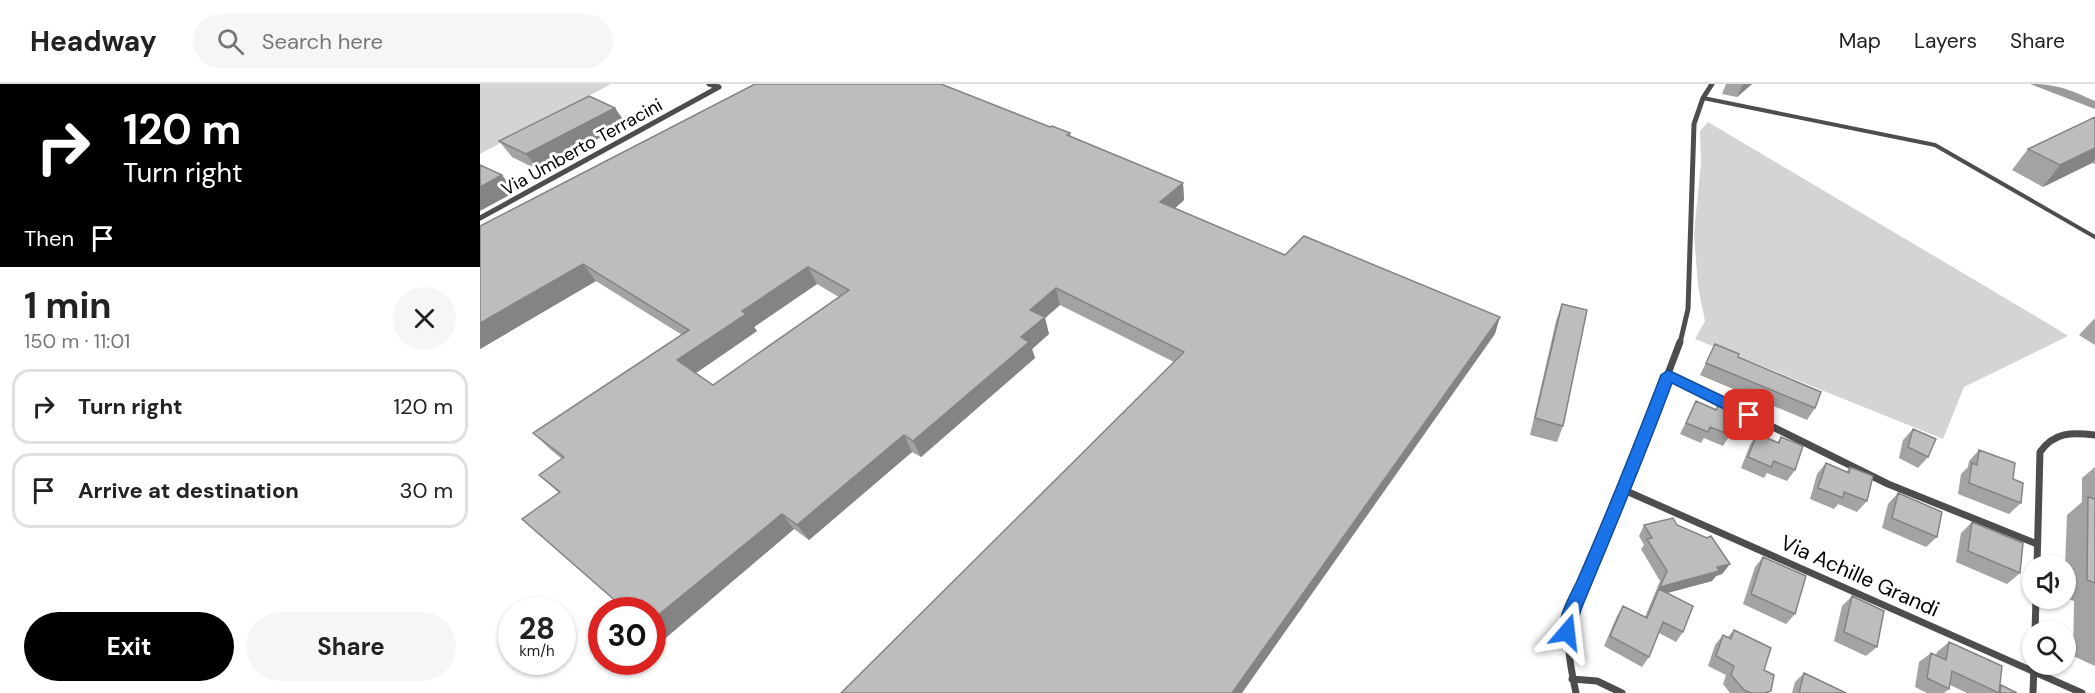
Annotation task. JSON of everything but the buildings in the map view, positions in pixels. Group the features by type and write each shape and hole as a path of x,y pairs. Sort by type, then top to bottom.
{"street":[{"name":"Via Umberto Terracini","path":"480,218 719,87 709,84"},
{"path":"1576,693 1567,652 1567,632 1572,610 1624,490 1684,332 1688,309 1694,124 1703,98 1712,84"},
{"path":"1668,375 1888,484 2037,544"},
{"path":"2037,555 2040,452 2046,442 2057,435 2074,432 2095,435"},
{"name":"Via Achille Grandi","path":"1624,490 2022,663"},
{"path":"2033,693 2034,675"},
{"name":"Via Achille Grandi","path":"2047,675 2082,693"},
{"path":"1572,679 1597,681 1622,693"}],"lane":[{"path":"1703,98 1935,145 2095,237"}],"shaded area":[{"path":"480,84 611,84 480,154"},
{"path":"2030,84 2056,86 2071,91 2095,101 2095,109"},
{"path":"1708,122 2068,336 1964,387 1943,439 1695,339 1705,321 1698,286 1694,233 1701,163 1700,131"}],"route":[{"path":"1567,632 1572,610 1624,490 1668,375 1749,415"}]}
